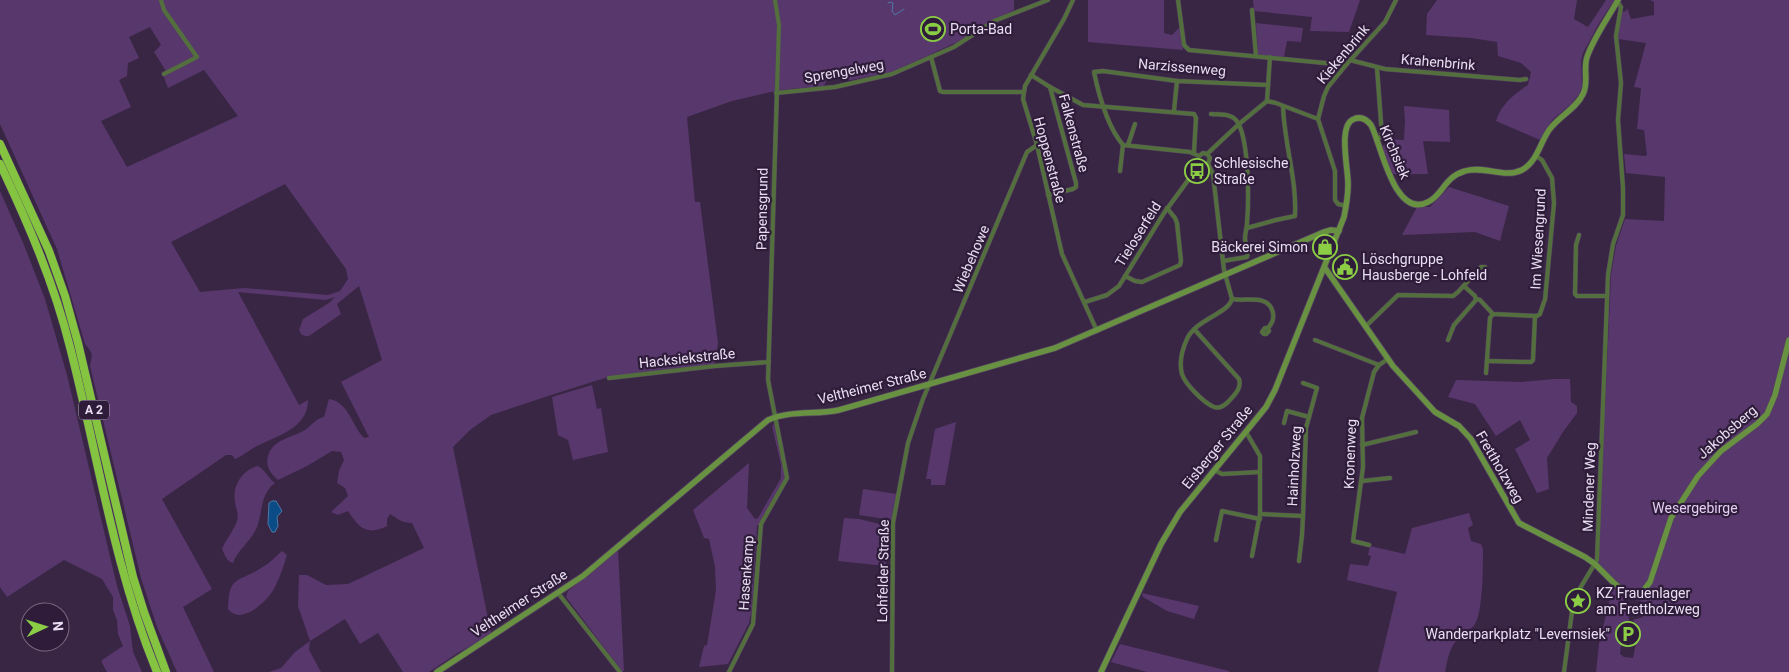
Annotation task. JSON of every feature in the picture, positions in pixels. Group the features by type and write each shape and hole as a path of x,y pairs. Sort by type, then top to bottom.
{"highway":[{"name":"A 2","path":"0,144 46,243 65,296 78,343 133,577 166,672"},
{"name":"A 2","path":"0,164 31,231 56,298 70,346 125,580 135,615 156,672"}],"main road":[{"name":"Kirchsiek","path":"1339,231 1346,206 1348,184 1344,132 1347,125 1354,119 1364,119 1371,125 1397,188 1408,201 1419,205 1430,202 1448,181 1459,173 1478,169 1513,173 1527,166 1536,156 1551,128 1582,96 1586,84 1586,58 1618,1"},
{"name":"Veltheimer Straße","path":"437,672 583,576 761,426 774,418 782,415 831,412 1048,350 1097,331 1324,232 1331,230 1339,231"},
{"name":"Eisberger Straße","path":"1101,672 1161,544 1180,512 1266,407 1275,390 1339,231"},
{"name":"Frettholzweg","path":"1324,268 1388,359 1431,408 1459,426 1471,439 1520,523 1596,564"},
{"name":"Jakobsberg","path":"1596,564 1626,593 1638,594 1647,587 1652,578 1671,518 1698,476 1721,451 1758,424 1767,414 1775,395 1789,340"}],"street":[{"path":"161,0 164,10 197,57 164,74"},
{"name":"Papensgrund","path":"774,418 768,380 779,25 775,0"},
{"name":"Sprengelweg","path":"776,93 834,87 892,74 962,42 994,21 1048,0"},
{"path":"931,57 940,91 1023,92 1073,0"},
{"path":"1178,0 1184,45 1188,50 1346,65"},
{"name":"Kiekenbrink","path":"1318,119 1328,87 1385,22 1396,0"},
{"name":"Mindener Weg","path":"1564,672 1573,604 1576,595 1596,564 1598,552 1608,275 1613,244 1622,215 1624,188 1618,120 1621,83 1616,36 1621,7 1618,1"},
{"path":"1252,10 1256,56"},
{"path":"1268,101 1270,57"},
{"name":"Krahenbrink","path":"1350,60 1378,68 1510,80 1526,79"},
{"path":"1377,139 1382,136 1378,68"},
{"name":"Narzissenweg","path":"1104,107 1094,72 1103,71 1177,81 1268,85"},
{"name":"Falkenstraße","path":"1031,75 1083,105 1104,107"},
{"path":"1174,111 1177,81"},
{"name":"Falkenstraße","path":"1048,195 1076,187 1050,86"},
{"name":"Hoppenstraße","path":"1023,92 1025,109 1037,145 1062,254 1097,331"},
{"path":"1268,101 1318,119 1335,171 1335,200 1338,204 1346,206"},
{"path":"1199,156 1207,154 1239,124 1268,101"},
{"path":"1247,228 1295,216 1294,187 1283,106"},
{"path":"1194,152 1196,116 1192,113 1104,107 1114,135 1123,145 1194,152 1199,156"},
{"path":"1211,114 1230,116 1239,124 1247,165 1248,206 1245,240 1248,253 1247,257 1223,261"},
{"path":"1128,145 1135,124"},
{"name":"Wiebehowe","path":"930,385 1027,152 1037,145"},
{"path":"1120,171 1123,145"},
{"path":"1194,329 1238,379 1240,384 1238,391 1221,407 1215,407 1210,404 1189,386 1182,372 1181,364 1184,347 1194,329 1207,318 1228,307 1232,299 1225,275 1213,174 1208,164 1210,158 1207,154"},
{"path":"1199,156 1198,161 1200,164 1204,166 1208,164"},
{"name":"Im Wiesengrund","path":"1536,156 1542,160 1552,178 1554,203 1544,301 1540,314 1536,316"},
{"name":"Tieloserfeld","path":"1085,302 1114,291 1167,208 1200,164"},
{"path":"1125,276 1135,282 1142,282 1180,265 1177,223 1167,208"},
{"path":"1579,235 1576,245 1575,294 1576,296 1607,296"},
{"path":"1366,326 1398,295 1453,296 1481,267 1485,268"},
{"path":"1464,286 1493,314 1536,316 1533,360 1531,362 1487,360"},
{"path":"1232,299 1255,299 1268,304 1273,314 1273,322 1268,328"},
{"path":"1448,340 1455,324 1476,299"},
{"path":"1486,373 1490,318 1493,314"},
{"path":"1315,340 1378,366 1388,359"},
{"name":"Hacksiekstraße","path":"609,378 769,362"},
{"name":"Kronenweg","path":"1368,545 1353,541 1362,481 1362,418 1374,372 1378,366"},
{"name":"Hainholzweg","path":"1299,561 1302,536 1306,428 1317,388 1303,383"},
{"name":"Lohfelder Straße","path":"892,672 893,523 908,443 923,399 930,385"},
{"name":"Hainholzweg","path":"1284,423 1287,411 1309,417"},
{"name":"Hasenkamp","path":"730,672 753,624 761,524 787,478 774,418"},
{"path":"1246,432 1260,456 1260,517 1252,556"},
{"path":"1362,445 1416,432"},
{"path":"1214,470 1222,474 1260,472"},
{"path":"1362,481 1390,478"},
{"name":"Hainholzweg","path":"1216,540 1222,511 1260,517 1303,516"},
{"path":"558,593 620,672"}],"green space":[{"path":"0,0 1014,0 1014,10 968,37 892,72 851,80 835,77 827,79 824,86 779,90 732,101 687,117 695,202 700,202 718,343 715,365 608,377 491,415 470,430 453,447 491,633 429,672 403,672 378,633 360,644 345,619 310,641 298,606 299,575 307,575 326,585 348,584 424,548 412,523 398,519 390,514 387,519 387,526 369,530 360,526 348,511 338,515 331,512 348,496 345,488 337,483 339,471 344,460 341,452 332,451 278,480 271,472 267,463 270,450 278,442 305,430 324,417 329,399 336,401 346,409 364,438 369,437 341,382 382,360 359,286 337,304 341,314 309,336 303,335 299,330 303,319 329,303 335,297 326,300 238,292 299,405 308,400 307,410 297,425 281,435 235,459 232,455 226,455 162,499 212,589 183,607 214,672 177,672 157,627 141,578 90,366 91,352 85,344 57,249 0,124","holes":["150,27 161,45 154,52 166,71 163,75 168,88 204,70 238,116 127,167 101,121 131,107 119,80 127,76 128,63 139,58 129,37","285,184 346,269 348,279 340,291 328,295 244,288 200,292 171,242"]},
{"path":"1088,0 1164,0 1164,33 1172,35 1180,27 1183,50 1088,42"},
{"path":"1253,0 1360,0 1349,32 1310,31 1312,17 1254,11"},
{"path":"1437,0 1577,0 1574,19 1588,27 1606,0 1614,0 1583,53 1580,93 1570,105 1553,119 1540,140 1496,121 1508,101 1528,85 1531,72 1521,63 1498,56 1497,42 1426,35 1427,14"},
{"name":"Wesergebirge","path":"1650,0 1789,0 1789,672 1596,672 1599,644 1613,586 1622,597 1629,617 1629,622 1623,626 1620,654 1624,657 1633,658 1636,643 1632,626 1635,625 1633,620 1643,617 1641,601 1628,599 1627,601 1626,590 1598,563 1611,275 1616,246 1625,219 1664,221 1665,177 1626,173 1624,154 1647,155 1644,130 1637,129 1641,88 1634,87 1646,43 1618,39 1618,32 1622,12 1626,11 1627,8 1631,19 1654,15 1654,2"},
{"path":"1256,23 1303,28 1301,42 1287,41 1284,57 1260,55 1258,53"},
{"path":"1404,106 1449,110 1450,142 1423,141 1428,174 1392,174 1381,148 1385,144 1384,139 1404,140"},
{"path":"1449,187 1509,206 1500,241 1475,232 1402,235 1417,207 1430,207"},
{"path":"0,191 45,299 67,375 117,586 130,626 133,652 142,672 107,672 102,663 102,660 123,646 118,634 117,620 113,610 113,597 102,579 64,560 7,597 0,587"},
{"path":"1570,379 1571,402 1577,406 1577,413 1547,458 1549,489 1537,493 1515,449 1530,440 1520,420 1496,436 1475,404 1448,397 1456,380 1522,382"},
{"path":"592,385 597,409 601,408 608,452 573,460 568,440 558,435 552,397"},
{"path":"956,422 945,485 931,485 931,479 926,479 935,429"},
{"path":"774,424 785,478 760,525 757,525 752,608 749,623 728,664 699,667 704,646 707,645 716,590 715,567 709,539 704,538 693,510 749,463 747,508 755,519 758,518 781,478 781,465 772,426"},
{"path":"258,466 275,483 270,487 264,498 257,527 233,563 227,559 222,549 237,521 235,490 243,475"},
{"path":"863,489 897,494 892,520 859,515"},
{"path":"1469,513 1473,525 1468,528 1471,541 1481,544 1483,549 1480,609 1475,624 1453,644 1445,672 1378,672 1397,592 1347,580 1350,564 1368,566 1371,556 1368,555 1370,546 1405,554 1412,528"},
{"path":"844,518 859,519 884,525 887,538 886,566 838,561"},
{"path":"618,550 624,671 622,671 566,597 568,591"},
{"path":"282,551 287,555 278,581 270,595 255,609 244,614 238,615 228,609 230,590 236,581 267,564"},
{"path":"1142,593 1199,606 1194,619 1167,611 1143,597"},
{"path":"310,641 309,650 321,672 269,672 281,668 295,652"},
{"path":"1120,644 1229,672 1147,672 1111,662"}],"water":[{"path":"276,501 282,511 277,517 278,526 275,532 272,532 268,524 269,503"}],"waterway":[{"path":"888,3 893,3 892,11 895,15 904,9"}],"place":[{"name":"Porta-Bad","path":"933,29"},
{"name":"Schlesische Straße","path":"1197,171"},
{"name":"Bäckerei Simon","path":"1325,247"},
{"name":"Löschgruppe Hausberge - Lohfeld","path":"1345,267"},
{"name":"KZ Frauenlager am Frettholzweg","path":"1578,601"},
{"name":"Wanderparkplatz \"Levernsiek\"","path":"1628,634"}]}
